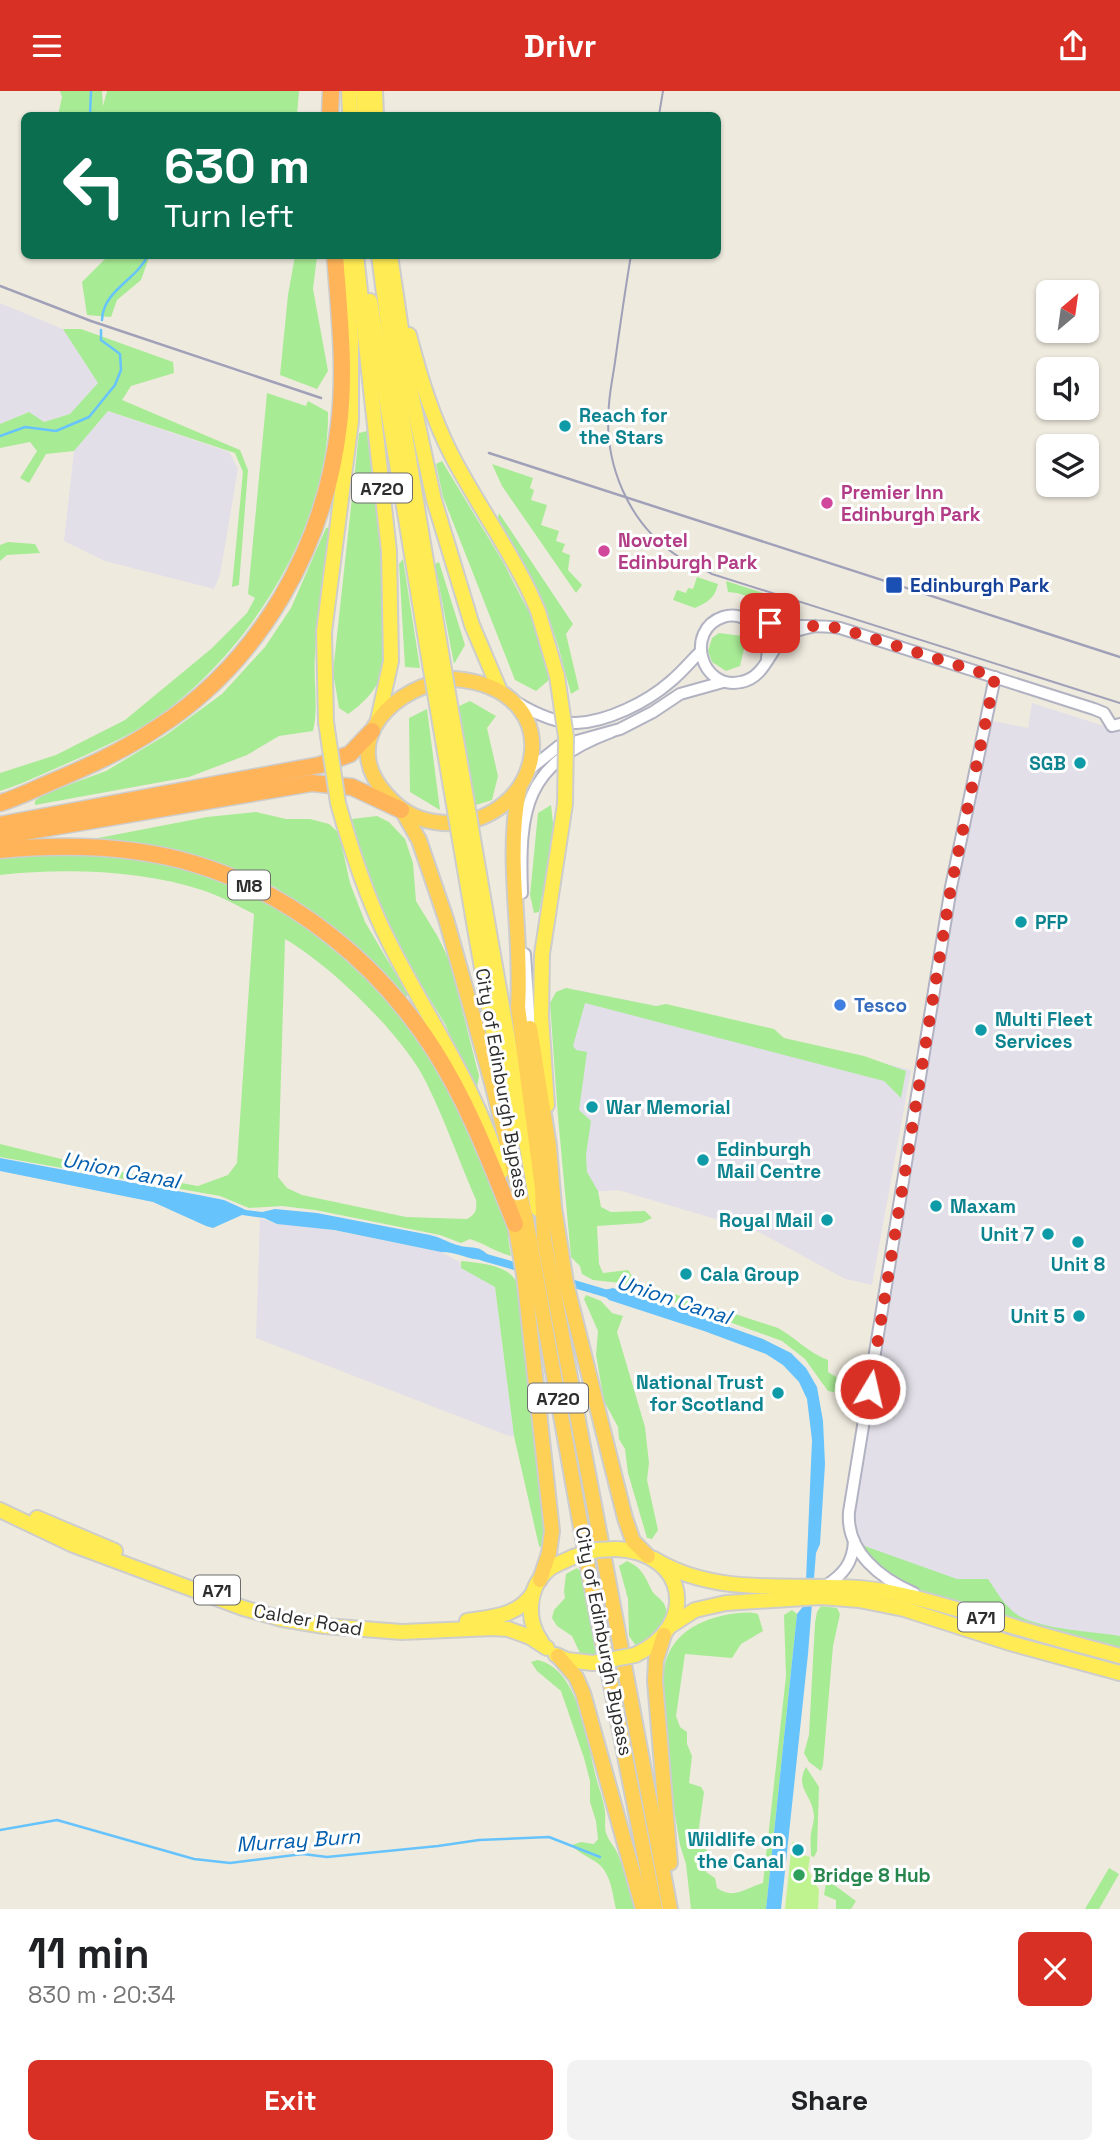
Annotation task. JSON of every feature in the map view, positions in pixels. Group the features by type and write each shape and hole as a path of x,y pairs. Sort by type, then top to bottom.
{"highway":[{"path":"330,112 333,91"},
{"path":"0,803 96,763 160,727 202,694 238,659 280,601 302,561 318,520 330,481 337,443 341,353 335,259"},
{"path":"0,825 320,765 350,754 375,726 385,710 399,698 414,689 439,681 466,680 483,684 505,695 523,714 530,729 533,751 530,769 519,790 512,853 520,977 548,1146"},
{"path":"375,726 368,754 373,776 379,787 402,811 419,840 446,919 489,1070 521,1221"},
{"path":"0,836 312,783 352,787 418,819 435,822 465,821 492,810 519,790"},
{"name":"M8","path":"0,850 88,847 142,852 197,864 245,883 308,919 365,964 399,1003 436,1053 471,1117 521,1221"},
{"path":"520,977 518,1007 542,1188 544,1239"},
{"name":"A720","path":"548,1146 566,1283 625,1518 633,1541 651,1557"},
{"name":"A720","path":"521,1221 552,1531 550,1553 536,1586"},
{"name":"City of Edinburgh Bypass","path":"521,1221 655,1909"},
{"name":"City of Edinburgh Bypass","path":"544,1239 670,1909"},
{"path":"667,1631 656,1660 654,1682 668,1847 677,1909"},
{"path":"552,1652 576,1677 583,1693 643,1909"}],"main road":[{"path":"333,91 336,112"},
{"path":"349,91 350,112"},
{"path":"363,91 365,112"},
{"path":"376,91 376,112"},
{"name":"A720","path":"344,259 351,339 351,421 324,632 326,722 336,792 358,871 378,919 454,1060 487,1130 521,1221"},
{"name":"A720","path":"356,259 389,551 391,661 375,726"},
{"name":"City of Edinburgh Bypass","path":"364,259 483,939 544,1239"},
{"name":"City of Edinburgh Bypass","path":"380,259 435,655"},
{"name":"A720","path":"391,261 417,367 430,407 451,454 529,591 538,611 556,676 566,748 565,804 546,919 540,984 548,1146"},
{"name":"A720","path":"391,261 409,383 434,500 472,625 505,695"},
{"name":"City of Edinburgh Bypass","path":"483,939 521,1221"},
{"name":"Calder Road","path":"0,1500 78,1535 205,1586 307,1616 419,1625 467,1621 512,1612 525,1604 536,1586"},
{"name":"Calder Road","path":"0,1512 71,1544 162,1579 282,1619 324,1626 402,1632 500,1628 520,1632 552,1652"},
{"name":"A71","path":"536,1586 547,1571 573,1557 616,1549 651,1557 676,1571 713,1582 798,1592"},
{"path":"651,1557 671,1576 677,1595 677,1608 667,1631"},
{"path":"536,1586 530,1604 532,1623 552,1652"},
{"name":"A71","path":"822,1590 897,1608 1120,1673"},
{"name":"A71","path":"552,1652 567,1660 593,1663 635,1655 651,1647 688,1613 705,1607 798,1592 878,1590 946,1606 1120,1656"}],"street":[{"path":"505,695 537,713 557,720 576,723 593,720 641,702 669,683 700,652 705,632 716,620 734,615 753,621 840,628 1100,711 1116,725"},
{"path":"753,621 766,639 766,661"},
{"path":"530,1029 521,863 522,836 526,812 541,777 558,759 574,749 644,717 680,694 723,682 748,680 760,671 788,635 815,626"},
{"path":"700,652 705,667 723,682"},
{"path":"946,1606 886,1579 871,1566 854,1541 849,1525 849,1512 951,887 995,677"},
{"path":"530,769 559,746 583,737 611,732"},
{"path":"822,1590 846,1569 854,1551 854,1541"}],"shaded area":[{"path":"0,303 63,329 98,383 70,414 44,422 28,412 0,424"},
{"path":"108,411 229,452 238,469 220,575 214,589 105,561 64,541 74,451"},
{"path":"1032,703 1120,731 1120,1651 1021,1624 859,1544 853,1525 959,872 993,721 1028,728"},
{"path":"566,988 656,1006 911,1070 872,1285 845,1279 759,1232 618,1190 565,1194 550,1003 556,992"},
{"path":"260,1218 277,1224 312,1226 441,1252 460,1262 461,1268 495,1287 514,1436 256,1338"}],"green space":[{"path":"60,91 102,91 103,106 107,91 299,91 297,112 59,112 62,97"},
{"path":"105,259 149,259 141,280 117,300 111,317 87,315 82,282"},
{"path":"294,259 317,259 313,289 328,371 317,389 280,375"},
{"path":"63,329 81,329 173,362 174,373 131,386 122,400 240,450 248,470 239,585 232,587 243,472 235,453 108,411 74,451 46,454 29,483 20,478 37,451 30,442 0,448 0,424 29,412 44,422 70,414 98,383"},
{"path":"267,393 306,406 308,401 328,412 325,456 314,501 297,546 274,589 246,630 215,667 181,699 145,725 103,747 0,791 0,773 56,755 125,720 211,649 247,613 255,598 248,594"},
{"path":"367,431 381,558 382,663 380,678 374,689 348,714 339,708 333,672 359,433"},
{"path":"442,461 503,562 533,620 549,680 536,691 515,680 443,497 436,464"},
{"path":"492,464 533,478 531,500 547,505 541,525 559,531 556,541 565,544 562,552 570,555 568,570 582,585 576,593 502,486"},
{"path":"499,513 573,624 566,634 579,689 571,694 545,605 498,518"},
{"path":"330,527 317,624 316,713 313,731 279,736 247,755 189,777 35,805 35,801 44,794 106,771 166,735 222,694 265,647 291,608 326,528"},
{"path":"8,542 35,544 40,553 7,555 0,561 0,545"},
{"path":"403,559 420,668 405,667 399,564"},
{"path":"439,562 465,645 454,664 435,564"},
{"path":"697,577 718,584 710,599 695,608 673,600 677,590 686,593 688,588 693,589"},
{"path":"726,581 797,604 797,608 791,615 744,595 728,592"},
{"path":"719,633 742,636 745,645 740,666 726,671 712,662 708,651 712,638"},
{"path":"470,701 496,716 487,728 498,776 492,800 476,805 459,706"},
{"path":"427,709 440,810 410,792 409,718"},
{"path":"551,805 554,832 539,912 534,913 530,895 538,813"},
{"path":"256,812 286,819 310,819 329,824 339,833 350,883 365,922 408,995 406,997 354,945 275,887 230,868 174,853 92,842 93,839 207,817"},
{"path":"377,816 389,822 405,839 413,863 416,901 450,962 479,1076 477,1088 471,1081 445,1024 394,939 367,874 352,819"},
{"path":"23,848 197,864 327,932 432,1047 515,1224 508,1238 511,1256 470,1239 461,1243 440,1235 315,1210 282,1206 249,1208 220,1196 0,1157 0,1144 94,1167 198,1186 228,1175 237,1163 254,914 205,891 129,875 77,871 0,875 0,850","holes":["285,939 364,1003 401,1043 415,1063 439,1111 476,1200 475,1211 467,1219 406,1217 302,1195 287,1188 278,1177"]},
{"path":"566,988 656,1006 666,1004 774,1029 784,1038 864,1056 906,1071 901,1098 884,1081 585,1003 573,1046 576,1050 587,1052 579,1110 591,1121 586,1155 587,1172 598,1191 601,1207 611,1212 645,1211 652,1218 642,1223 597,1226 599,1264 603,1273 628,1270 634,1279 644,1284 778,1328 828,1360 828,1372 838,1378 846,1378 852,1367 856,1366 858,1393 849,1395 828,1391 805,1359 782,1341 621,1283 593,1280 582,1274 580,1266 571,1257 550,1003 556,992"},
{"path":"461,1261 499,1268 512,1275 516,1281 547,1529 544,1549 539,1546 514,1436 495,1287 461,1268"},
{"path":"586,1295 601,1301 612,1313 623,1316 617,1332 645,1427 649,1463 647,1480 658,1530 652,1539 647,1538 618,1427 604,1401 596,1355 598,1331 584,1299"},
{"path":"859,1544 957,1579 988,1579 1005,1604 1019,1616 1055,1627 1120,1636 1120,1651 1021,1624 904,1585 884,1573"},
{"path":"627,1561 642,1572 652,1591 664,1604 667,1613 659,1631 636,1646 629,1636 628,1599 619,1566"},
{"path":"577,1568 581,1572 596,1654 594,1656 580,1653 572,1636 557,1626 552,1618 554,1610 565,1598 566,1574"},
{"path":"821,1606 837,1608 840,1614 833,1646 821,1771 809,1762 804,1753 809,1735 815,1623"},
{"path":"792,1610 797,1614 766,1909 691,1909 686,1864 674,1809 663,1684 668,1656 682,1635 703,1622 730,1614 758,1614 763,1631 741,1644 732,1658 685,1654 676,1716 680,1727 687,1732 687,1744 692,1756 689,1783 701,1787 704,1792 697,1842 709,1852 706,1872 715,1878 717,1888 729,1893 740,1892 763,1883 786,1676 784,1615"},
{"path":"537,1660 551,1665 562,1675 578,1705 604,1806 606,1833 619,1857 635,1909 616,1909 605,1871 572,1845 581,1842 594,1844 598,1839 590,1802 590,1781 561,1691 537,1671 531,1662"},
{"path":"806,1767 819,1787 817,1851 814,1857 811,1856 813,1809 802,1781"},
{"name":"Bridge 8 Hub","path":"792,1842 798,1844 803,1855 810,1857 808,1870 819,1890 818,1909 785,1909"},
{"path":"1109,1868 1119,1874 1099,1909 1085,1909"},
{"path":"827,1877 856,1901 851,1909 836,1909 836,1900 824,1895"}],"water":[{"path":"0,1158 224,1200 246,1210 262,1212 275,1209 317,1213 430,1235 457,1245 479,1249 492,1259 472,1259 334,1230 277,1224 264,1218 242,1215 213,1228 153,1202 0,1171"},
{"path":"613,1288 763,1339 791,1353 806,1368 817,1387 823,1421 825,1464 820,1544 816,1553 781,1909 766,1909 797,1614 805,1604 812,1440 807,1399 799,1382 783,1365 766,1354 609,1300 600,1291"}],"waterway":[{"path":"90,112 91,91"},
{"path":"102,320 108,301 146,259"},
{"path":"0,436 25,427 56,431 89,417 115,385 121,370 120,354 101,340 101,330"},
{"name":"Union Canal","path":"483,1257 525,1269"},
{"name":"Union Canal","path":"564,1281 608,1294"},
{"name":"Murray Burn","path":"0,1830 57,1820 194,1859 230,1863 303,1854 327,1857 479,1840 549,1837 600,1857"}],"tram line":[{"path":"660,112 663,91"},
{"path":"630,259 609,399 610,448 615,470 633,510 661,543 683,559 712,574 1120,703"}],"railway":[{"path":"0,286 91,321 321,398"},
{"path":"489,453 1120,657"}],"place":[{"name":"Reach for the Stars","path":"565,426"},
{"name":"Premier Inn Edinburgh Park","path":"827,503"},
{"name":"Novotel Edinburgh Park","path":"604,551"},
{"name":"Edinburgh Park","path":"894,585"},
{"name":"SGB","path":"1080,763"},
{"name":"PFP","path":"1021,922"},
{"name":"Tesco","path":"840,1005"},
{"name":"Multi Fleet Services","path":"981,1030"},
{"name":"War Memorial","path":"592,1107"},
{"name":"Edinburgh Mail Centre","path":"703,1160"},
{"name":"Maxam","path":"936,1206"},
{"name":"Royal Mail","path":"827,1220"},
{"name":"Unit 7","path":"1048,1234"},
{"name":"Unit 8","path":"1078,1242"},
{"name":"Cala Group","path":"686,1274"},
{"name":"Unit 5","path":"1079,1316"},
{"name":"National Trust for Scotland","path":"778,1393"},
{"name":"Wildlife on the Canal","path":"798,1850"},
{"name":"Bridge 8 Hub","path":"799,1875"}],"route":[{"path":"770,623 840,628 995,677 951,887 870,1389"}]}
